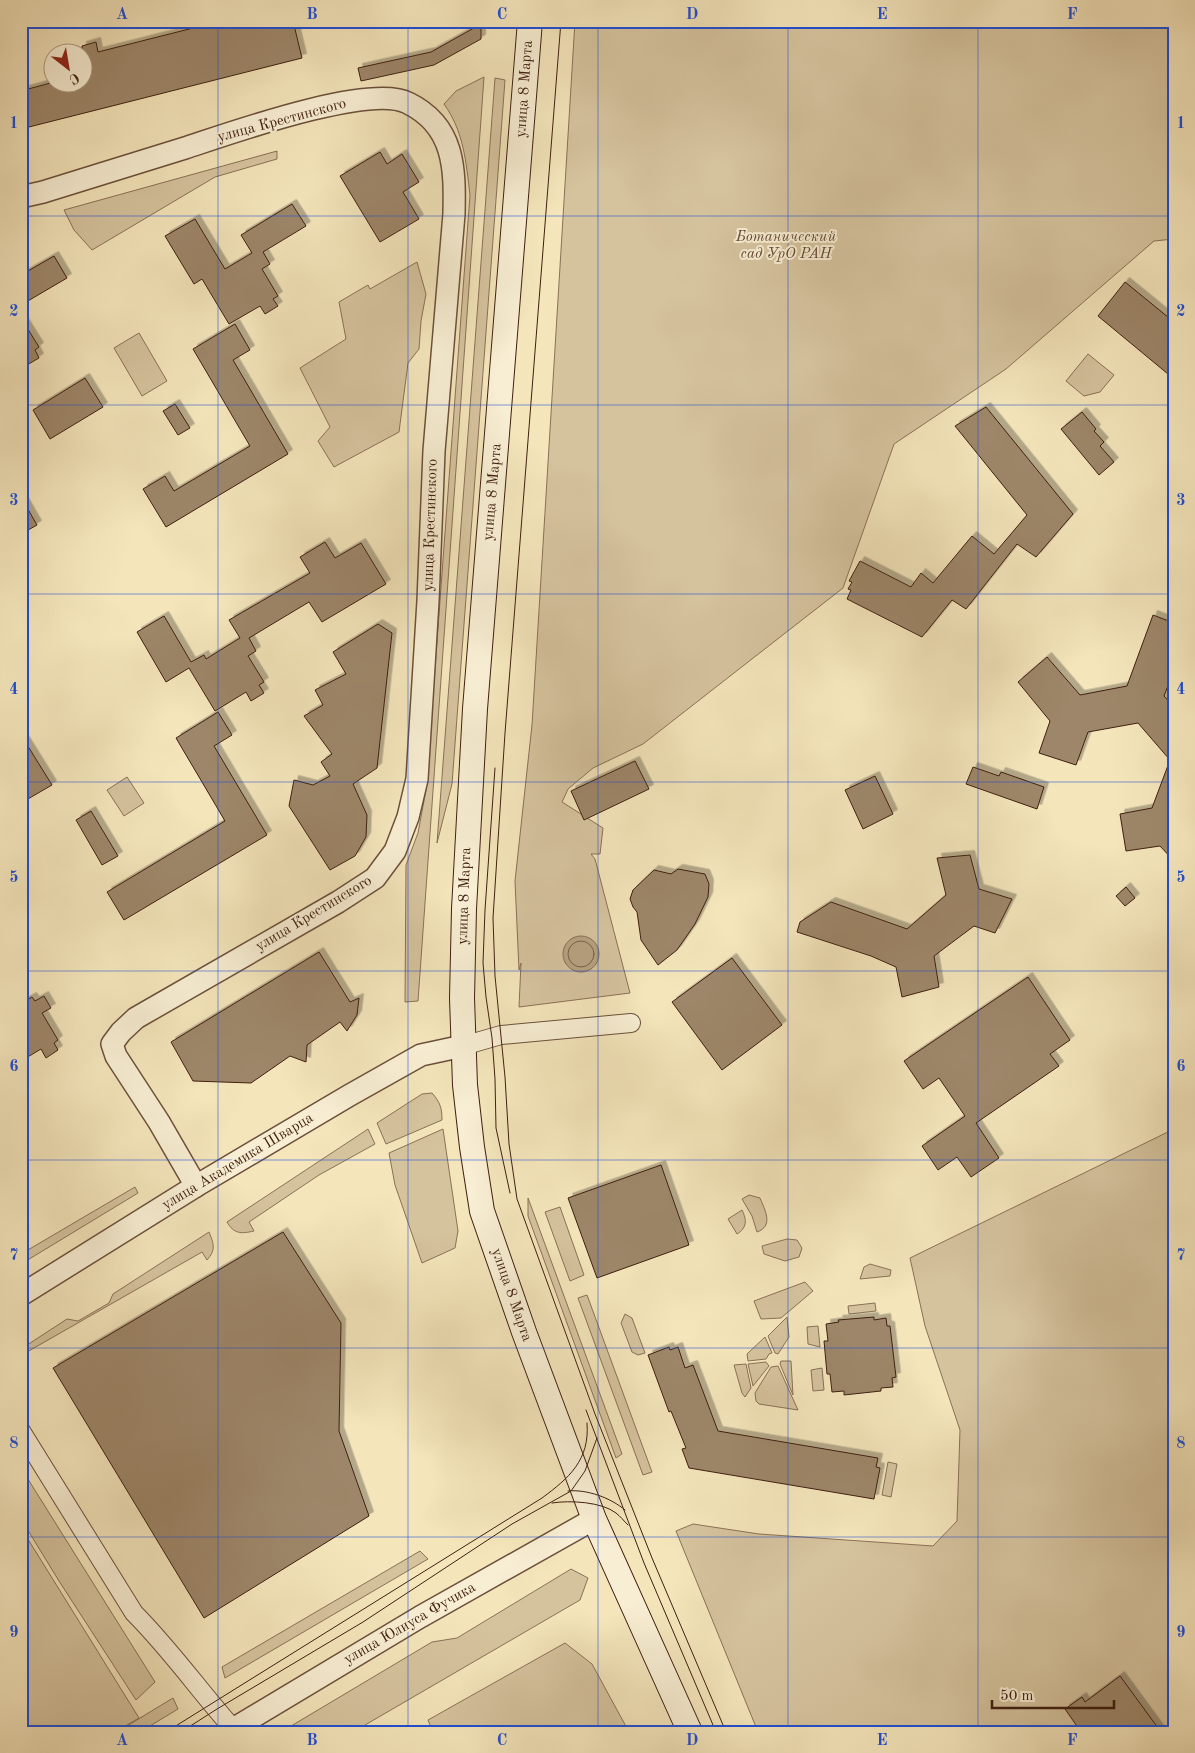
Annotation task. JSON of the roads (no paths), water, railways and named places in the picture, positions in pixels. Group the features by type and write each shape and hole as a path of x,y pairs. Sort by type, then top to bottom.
{"main road":[{"name":"улица 8 Марта","path":"530,21 475,718 464,909 463,1046 465,1085 482,1211 524,1332 594,1519 690,1732"}],"street":[{"name":"улица Крестинского","path":"21,197 43,192 281,118 356,101 389,98 408,102 435,124 449,146 454,179 454,214 434,451 428,601 417,779 408,816 395,851 375,878 338,902 136,1018 121,1032 112,1044 116,1056 159,1122 196,1186"},
{"path":"463,1046 501,1035 631,1023"},
{"name":"улица Академика Шварца","path":"21,1295 196,1186 421,1055 463,1046"},
{"path":"21,1431 134,1613 154,1633 233,1731"},
{"name":"улица Юлиуса Фучика","path":"233,1731 420,1617 594,1519"}],"water":[{"path":"581,936 588,937 594,941 598,947 598,961 594,967 588,971 581,972 574,971 568,967 564,961 563,954 564,947 568,941 574,937"}],"tram line":[{"path":"561,21 505,733 493,918 495,976 505,1077 509,1144 517,1199 595,1414 652,1558 726,1732"},
{"path":"495,768 483,963 492,1038 496,1128 510,1193"},
{"path":"586,1410 644,1563 716,1732"},
{"path":"166,1732 542,1498 561,1483 576,1467 585,1448 587,1423"},
{"path":"181,1732 363,1622 512,1524 571,1491 585,1471 597,1438"},
{"path":"568,1491 583,1491 598,1495 625,1510"},
{"path":"552,1503 576,1502 603,1506 616,1513 628,1525"}],"park label":[{"name":"Ботанический сад УрО РАН","path":"786,246"}]}
